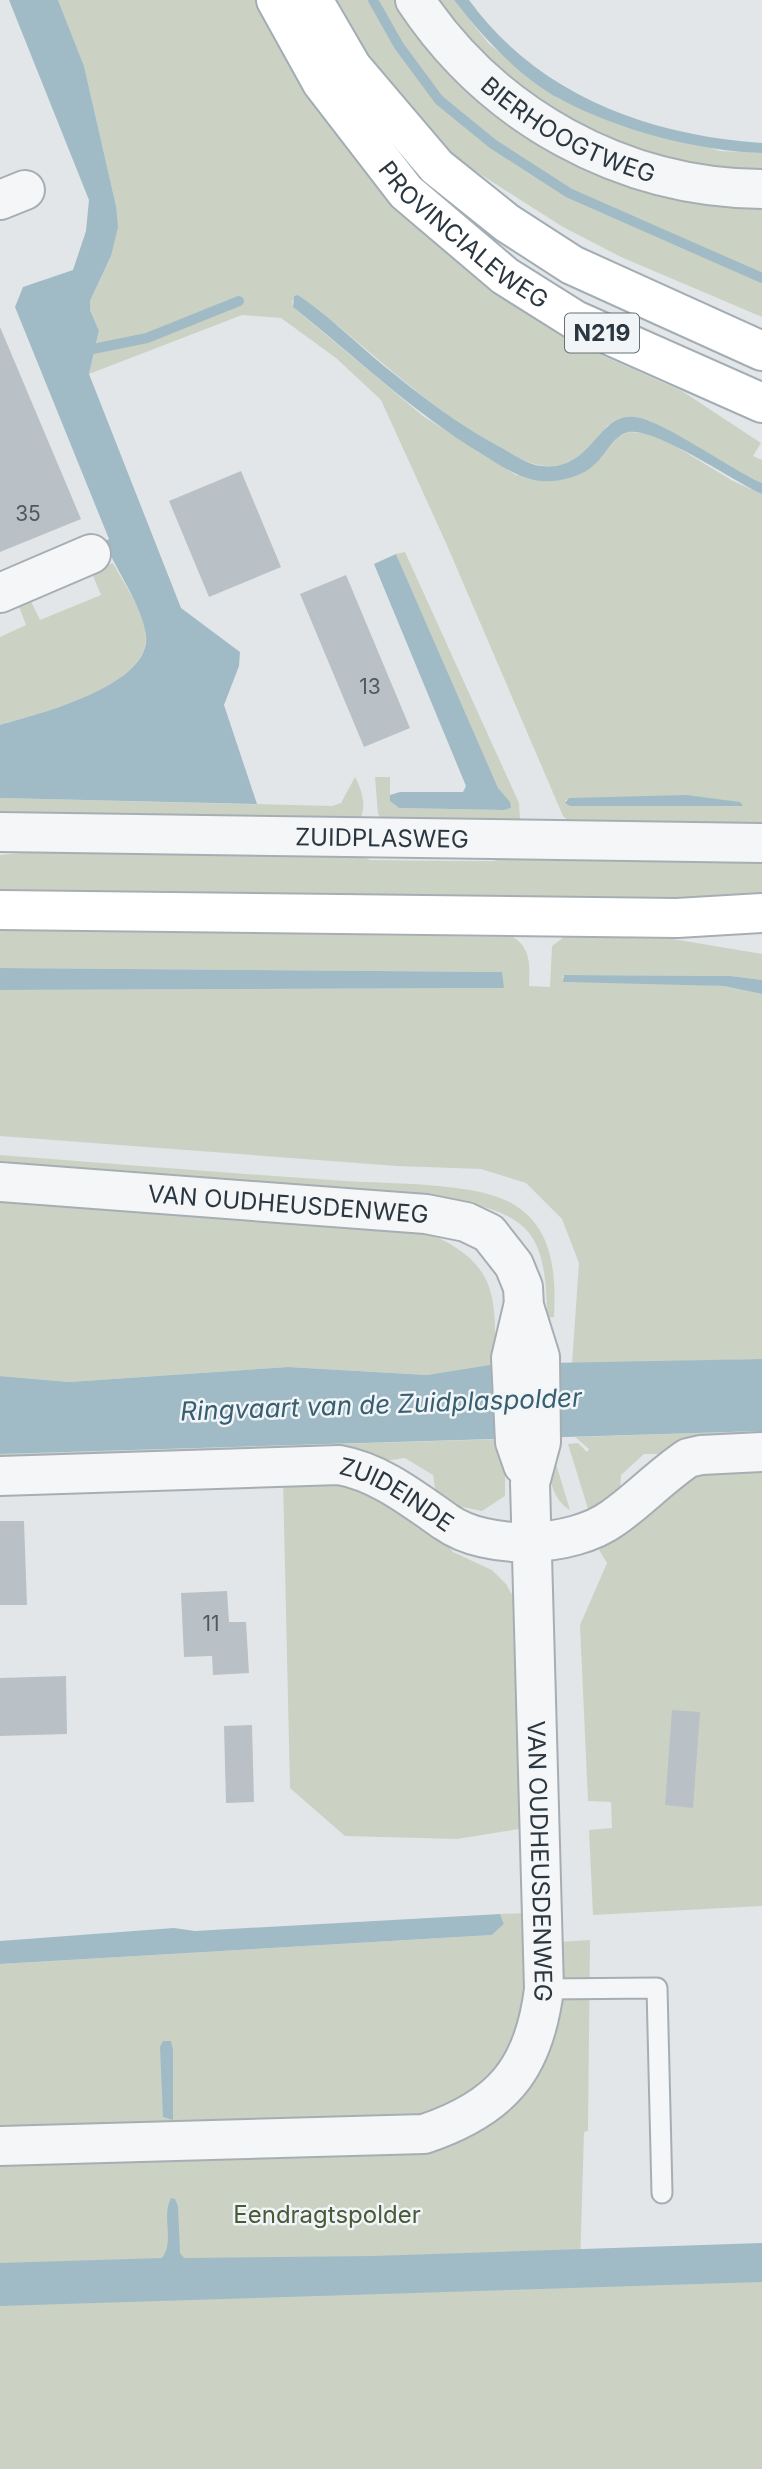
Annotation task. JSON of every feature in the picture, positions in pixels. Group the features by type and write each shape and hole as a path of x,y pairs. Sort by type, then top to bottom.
{"main road":[{"name":"PROVINCIALEWEG","path":"276,0 322,83 406,192 505,276 575,320 762,403"},
{"name":"PROVINCIALEWEG","path":"313,0 352,66 437,167 507,223 572,265 762,351"},
{"path":"0,910 677,918 762,914"},
{"path":"677,918 762,941"}],"street":[{"name":"BIERHOOGTWEG","path":"415,0 457,56 505,100 538,124 588,151 632,169 735,189 762,189"},
{"path":"0,593 91,554"},
{"name":"ZUIDPLASWEG","path":"0,832 762,843"},
{"name":"VAN OUDHEUSDENWEG","path":"0,1182 426,1214 466,1222 489,1233 504,1250 523,1287 544,1990 540,2025 519,2071 470,2116 424,2134 0,2146"},
{"name":"ZUIDEINDE","path":"0,1476 339,1465 364,1469 468,1534 492,1540 531,1542 582,1534 612,1520 688,1458 709,1454 762,1452"}],"lane":[{"path":"544,1990 657,1988 662,2193"}],"green space":[{"path":"58,0 263,0 496,289 592,351 682,391 761,443 753,456 762,460 762,483 719,462 650,421 608,425 585,452 563,464 554,466 527,462 495,447 460,424 298,295 292,301 293,307 423,416 516,475 594,465 618,437 628,432 644,433 662,438 733,481 762,494 762,833 579,831 563,816 446,543 381,400 336,358 281,318 242,315 89,374 99,332 90,310 90,301 111,256 116,206 84,66","holes":["565,800 743,806 570,806"]},
{"path":"331,0 395,0 416,33 497,113 762,204 762,317 621,257 563,227 450,155 374,74"},
{"path":"435,0 454,0 489,44 559,99 720,151 762,153 762,172 684,163 609,140 574,123 508,80 461,35"},
{"path":"405,552 519,803 520,819 511,831 386,825 378,814 375,777 390,777 390,801 399,808 511,808 498,789 396,554"},
{"path":"113,563 142,619 146,638 141,656 129,671 88,696 0,725 0,637 26,625 18,604 29,597 40,620 101,595 91,571"},
{"path":"355,777 363,801 357,824 0,823 0,798 332,806 341,803"},
{"path":"352,849 370,860 462,861 494,861 516,850 762,852 762,902 0,892 0,855 32,852"},
{"path":"0,930 513,937 526,952 529,986 550,987 552,946 564,937 673,939 762,954 762,980 731,976 564,975 562,978 724,986 762,994 762,1359 572,1364 579,1263 562,1219 526,1183 481,1169 397,1166 0,1136 0,990 503,988 502,972 0,968"},
{"path":"0,1155 432,1185 497,1197 527,1214 545,1239 553,1269 554,1317 547,1318 543,1266 529,1233 516,1221 499,1212 476,1205 448,1199 0,1165"},
{"path":"0,1199 426,1232 467,1256 488,1283 495,1318 495,1364 427,1375 288,1367 69,1382 0,1376"},
{"path":"762,1431 762,1438 667,1454 644,1454 621,1475 620,1493 589,1512 568,1444 578,1443 587,1452 589,1449 575,1437"},
{"path":"505,1439 505,1496 482,1511 447,1504 436,1495 433,1475 405,1458 384,1461 369,1453 350,1450 0,1463 0,1454"},
{"path":"553,1454 570,1510 559,1499 552,1485 550,1469"},
{"path":"762,1465 762,1906 593,1915 589,1830 612,1828 611,1802 588,1801 580,1625 607,1563 599,1550 690,1473"},
{"path":"283,1480 358,1482 440,1537 453,1552 492,1570 506,1584 517,1603 525,1828 457,1839 345,1836 290,1788"},
{"name":"Eendragtspolder","path":"526,1913 527,1944 590,1940 588,2131 584,2132 580,2269 762,2263 762,2469 0,2469 0,1964 492,1935 504,1924 500,1914"}],"water":[{"path":"9,0 58,0 84,66 116,206 118,227 111,256 90,301 90,310 99,331 89,374 181,608 240,652 239,666 224,705 257,804 0,798 0,725 64,705 112,683 131,669 143,653 146,635 134,600 104,542 109,539 15,307 23,287 73,270 86,231 89,200"},
{"path":"454,0 469,0 497,33 528,61 562,85 599,104 678,131 762,143 762,153 711,148 658,137 607,120 560,99 530,80 502,55"},
{"path":"298,295 439,409 524,461 541,466 558,465 572,460 584,452 612,423 622,418 635,417 662,427 762,483 762,494 675,446 641,433 628,432 614,442 588,470 574,477 549,481 520,476 456,438 385,384 293,307 294,296"},
{"path":"396,554 498,788 510,802 511,808 399,808 390,801 390,795 400,792 463,792 466,786 374,564"},
{"path":"686,795 740,802 743,806 570,806 565,803 569,798"},
{"path":"0,968 502,972 504,988 0,990"},
{"path":"564,975 731,976 762,980 762,994 724,986 563,982"},
{"name":"Ringvaart van de Zuidplaspolder","path":"762,1359 762,1431 0,1454 0,1376 69,1382 288,1367 427,1375 495,1364"},
{"path":"500,1914 504,1924 492,1935 0,1964 0,1941 174,1928 195,1931"},
{"path":"163,2041 171,2041 173,2050 173,2120 163,2117 160,2047"},
{"path":"171,2198 175,2199 178,2206 180,2253 184,2258 373,2256 762,2243 762,2282 0,2306 0,2263 162,2258 166,2251 167,2213"}],"building":[{"path":"0,327 81,519 0,552"},
{"path":"241,471 281,567 209,597 169,501"},
{"path":"346,575 410,728 364,747 300,594"},
{"path":"0,1521 24,1521 27,1605 0,1605"},
{"path":"227,1591 229,1622 246,1622 249,1673 213,1675 212,1656 184,1657 181,1593"},
{"path":"66,1676 67,1734 0,1736 0,1678"},
{"path":"672,1710 700,1712 693,1808 665,1805"},
{"path":"252,1725 254,1802 226,1803 224,1726"}],"waterway":[{"path":"373,0 399,46 439,100 493,144 569,193 762,278"},
{"path":"83,346 88,350 147,338 239,301"}]}
